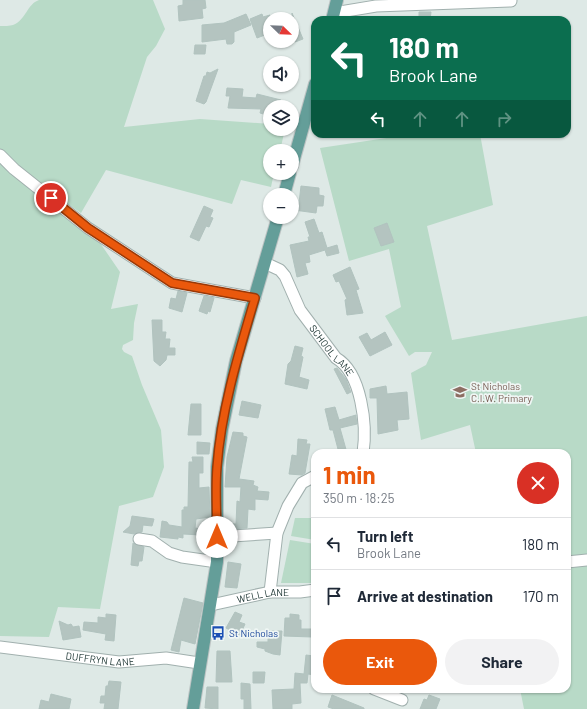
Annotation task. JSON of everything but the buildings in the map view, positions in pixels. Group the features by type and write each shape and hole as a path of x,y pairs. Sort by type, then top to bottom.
{"main road":[{"path":"333,16 337,0"},
{"path":"298,144 311,98"},
{"path":"193,709 199,663 211,605 217,562 217,467 222,429 236,361 276,224"}],"street":[{"path":"333,16 376,6 511,1"},
{"path":"0,155 14,169 88,228 172,283 255,298"},
{"name":"SCHOOL LANE","path":"265,263 280,270 285,276 300,310 336,358 344,363 355,381 363,421 365,439 364,449"},
{"path":"270,592 277,533 288,506 302,483 311,478"},
{"path":"217,537 277,533"},
{"path":"139,539 152,541 169,553 182,557 217,562"},
{"path":"571,562 587,560"},
{"name":"WELL LANE","path":"211,605 270,592 311,591"},
{"name":"DUFFRYN LANE","path":"0,647 119,662 166,658 199,663"},
{"path":"384,693 402,700"}],"green space":[{"path":"39,0 153,0 165,29 156,46 147,57 124,127 200,119 263,124 263,136 283,136 282,144 263,144 263,180 272,180 271,187 241,180 232,204 106,170 81,213 26,176 0,151 0,26 17,23 35,2"},
{"path":"386,138 481,138 493,205 427,226 452,340 587,316 587,555 571,557 571,449 475,449 470,425 421,440 411,373 426,365 432,352 415,352 409,356 385,316 401,307 389,249 349,261 320,148"},
{"path":"0,159 41,198 96,237 120,272 111,309 138,304 134,323 133,340 123,345 122,349 124,352 132,356 142,385 161,430 164,467 153,497 119,506 100,609 58,607 49,637 0,636"},
{"path":"295,518 311,518 311,539 291,536"},
{"path":"290,540 311,543 311,583 281,583"},
{"path":"587,564 587,709 524,709 521,693 571,693 571,566"}],"place":[{"name":"St Nicholas C.I.W. Primary","path":"460,392"},
{"name":"St Nicholas","path":"218,633"}],"route":[{"path":"51,198 88,228 172,283 219,290 255,298 236,361 222,429 217,467 217,537"}]}
